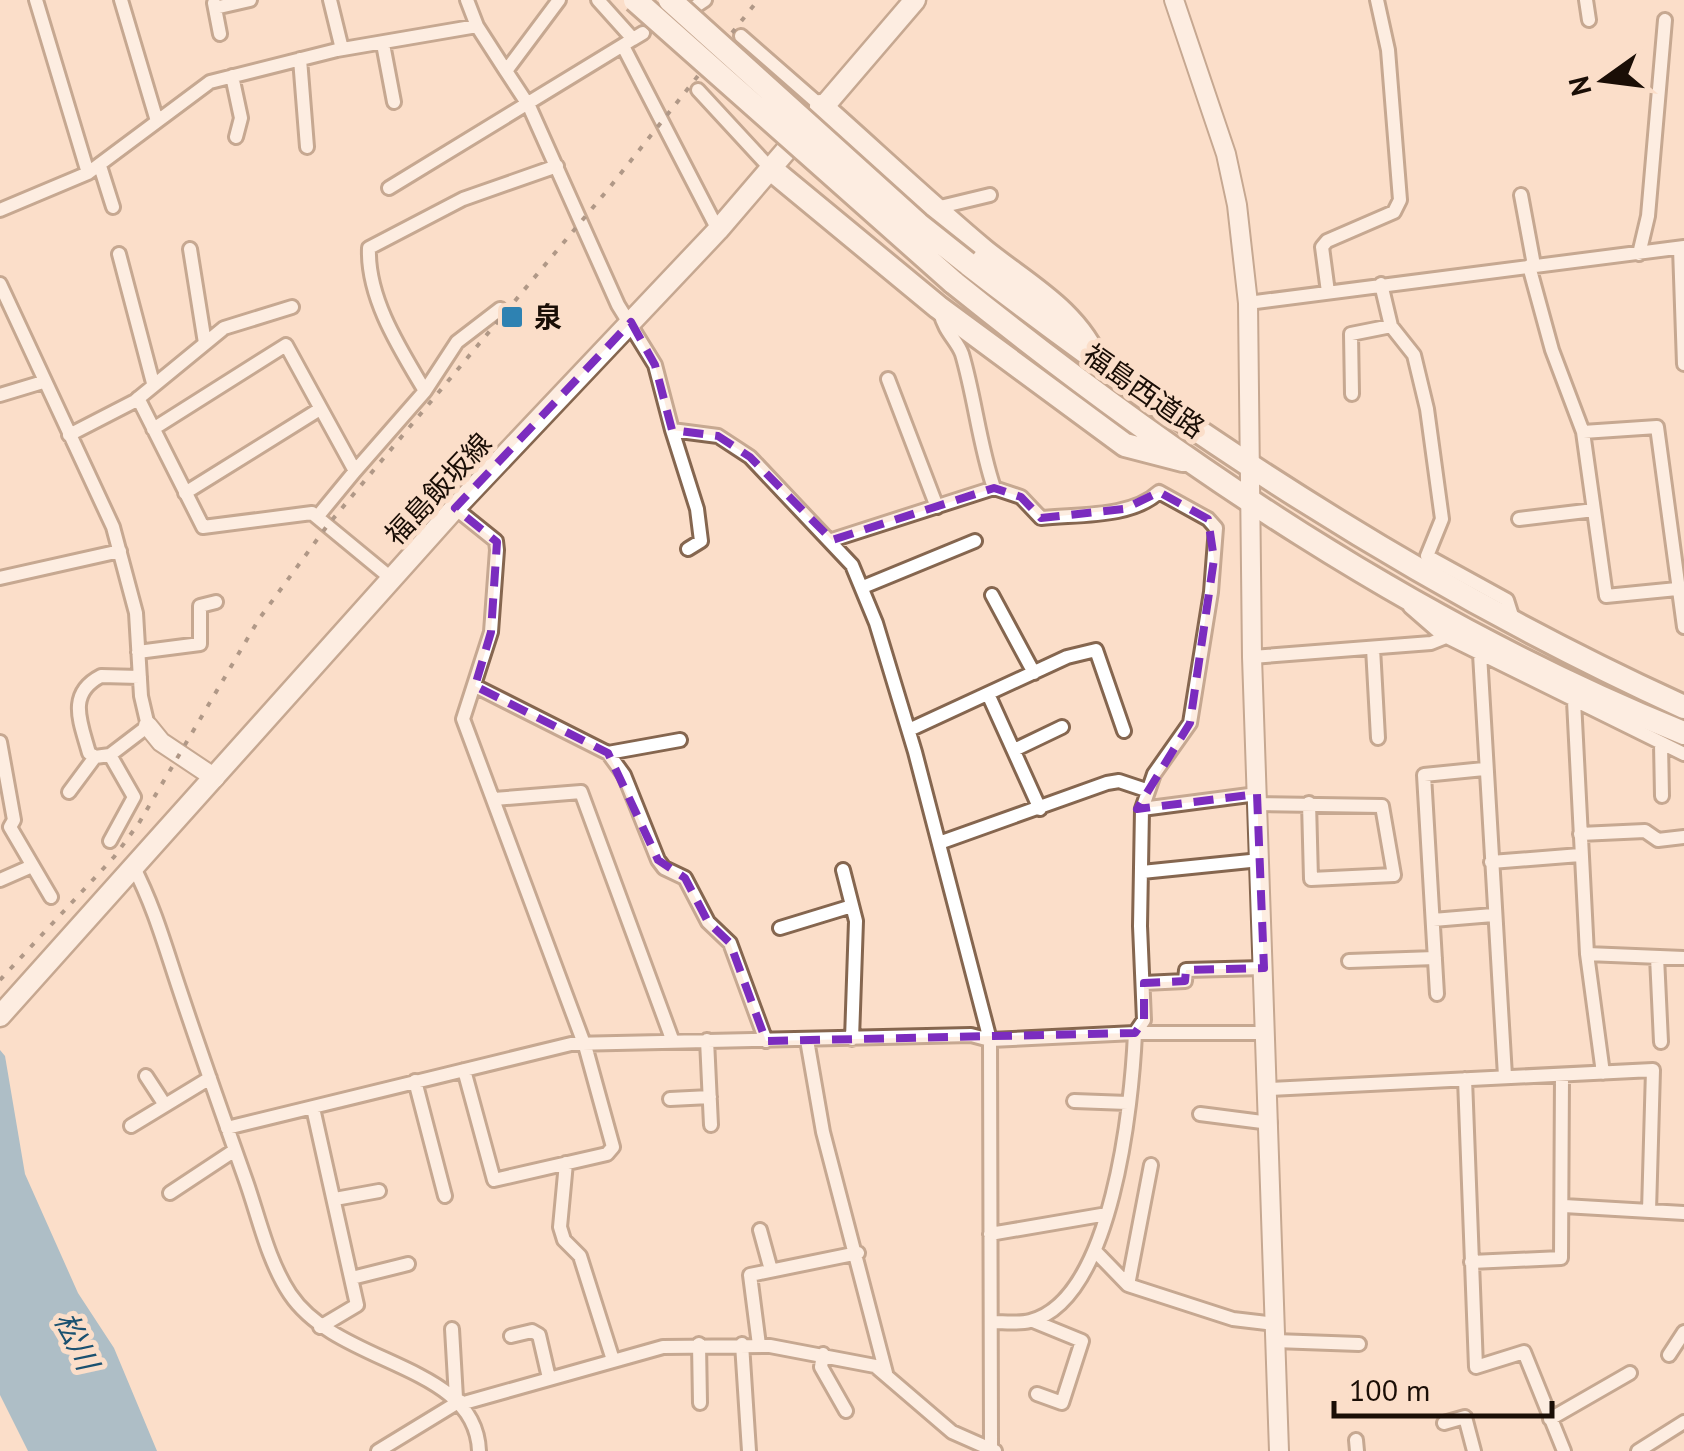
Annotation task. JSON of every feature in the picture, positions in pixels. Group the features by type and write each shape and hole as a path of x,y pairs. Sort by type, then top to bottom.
{"highway":[{"name":"福島西道路","path":"635,0 960,272 1064,372 1192,462 1408,598 1534,664 1684,733"},
{"name":"福島西道路","path":"670,0 918,224 960,272 1250,469 1516,627 1684,708"},
{"path":"821,106 1070,319 1087,337 1098,365"},
{"path":"771,169 938,307 1125,445 1192,462"}],"main road":[{"name":"福島飯坂線","path":"4,1012 455,508 718,230 915,0"}],"street":[{"path":"36,0 94,170 113,207"},
{"path":"121,0 157,121"},
{"path":"220,34 214,4 250,0"},
{"path":"330,0 342,49"},
{"path":"468,0 478,26 528,106 618,305 632,322 654,365 697,510 702,541 688,549"},
{"path":"506,71 559,0"},
{"path":"598,0 633,40 718,230"},
{"path":"1174,0 1226,154 1237,206 1248,304 1252,657 1280,1451"},
{"path":"1328,292 1322,248 1327,241 1394,212 1400,200 1388,50 1378,0"},
{"path":"1586,0 1589,20"},
{"path":"1639,254 1648,216 1665,20"},
{"path":"0,210 94,170 195,91 232,76 342,49 478,26"},
{"path":"740,36 821,106"},
{"path":"389,188 633,40"},
{"path":"382,44 394,102"},
{"path":"300,59 307,147"},
{"path":"232,76 241,118 236,138"},
{"path":"698,90 771,169"},
{"path":"425,391 400,348 368,272 369,248 463,199 557,166"},
{"path":"936,208 990,195"},
{"path":"1520,195 1552,350 1583,432 1606,596 1677,589"},
{"path":"1248,304 1682,248 1684,364"},
{"path":"190,250 204,343"},
{"path":"118,254 153,383"},
{"path":"0,284 105,505 136,613 148,726 161,742 214,778"},
{"path":"1381,284 1391,326 1414,355 1427,409 1442,519 1427,556 1507,600 1516,627"},
{"path":"69,436 138,398 204,343 241,322 292,307"},
{"path":"938,307 948,337 960,348 979,443 994,488"},
{"path":"318,516 425,391 458,342 500,309"},
{"path":"1352,394 1352,334 1391,326"},
{"path":"153,429 286,345 355,471"},
{"path":"888,379 937,507"},
{"path":"0,395 44,382"},
{"path":"138,398 203,527 300,513 318,516 392,579"},
{"path":"185,492 320,409"},
{"path":"1583,432 1657,426 1684,627"},
{"path":"378,1451 460,1401 613,1360 699,1344 759,1345 824,1354 886,1373 952,1432 985,1448 991,1322 990,1040 909,730 863,587 832,540 750,457 718,436 672,430"},
{"path":"832,540 994,488 1021,497 1042,518 1124,509 1146,503 1159,492 1208,519 1216,528 1211,592 1190,722 1146,790 1142,809 1144,1020 1135,1032 1118,1171 1096,1252 1063,1299 1033,1320"},
{"path":"455,508 496,542 498,550 491,632 463,719 582,1044 613,1147 607,1154 494,1180 464,1070"},
{"path":"1519,519 1594,510"},
{"path":"863,587 976,540"},
{"path":"0,578 120,552"},
{"path":"992,594 1034,672"},
{"path":"1408,598 1411,609 1446,637 1684,754"},
{"path":"138,652 200,644 200,606 216,602"},
{"path":"1252,657 1372,648 1446,637"},
{"path":"1372,648 1378,738"},
{"path":"909,730 1034,672 1096,650 1124,732"},
{"path":"1480,654 1505,1076"},
{"path":"140,677 100,676 79,698 76,707 89,753 95,757 110,755 148,726"},
{"path":"475,686 608,753 624,776 658,860 685,878 708,922 730,943 766,1041"},
{"path":"988,694 1040,808"},
{"path":"1574,701 1587,954 1603,1072"},
{"path":"1014,750 1062,727"},
{"path":"608,753 680,740"},
{"path":"0,742 14,820 10,827 51,897"},
{"path":"1661,744 1662,796"},
{"path":"110,755 134,797 110,841"},
{"path":"69,792 95,757"},
{"path":"1437,994 1424,775 1484,768"},
{"path":"939,843 1107,783 1120,782 1146,790"},
{"path":"494,799 581,792 672,1039"},
{"path":"1142,809 1258,799 1382,806 1394,875 1312,879 1310,803"},
{"path":"1580,834 1645,831 1658,840 1684,837"},
{"path":"1491,862 1580,855"},
{"path":"1142,872 1260,860"},
{"path":"0,880 32,866"},
{"path":"133,866 155,908 278,1273 299,1308 320,1327 460,1401 474,1418 479,1451"},
{"path":"843,870 852,906 852,1039"},
{"path":"780,928 852,906"},
{"path":"1433,920 1494,915"},
{"path":"1587,954 1684,958"},
{"path":"1349,961 1435,958"},
{"path":"1658,958 1661,1042"},
{"path":"1144,983 1185,981 1186,970 1264,968"},
{"path":"227,1128 582,1044 971,1035 990,1040 1135,1032 1266,1034"},
{"path":"707,1040 712,1124"},
{"path":"807,1040 823,1132 858,1253 886,1373"},
{"path":"1269,1089 1653,1070 1649,1212"},
{"path":"1471,1262 1561,1258 1562,1075"},
{"path":"146,1076 165,1105"},
{"path":"131,1126 210,1078"},
{"path":"1466,1080 1476,1368 1524,1352 1564,1451"},
{"path":"415,1081 445,1196"},
{"path":"670,1098 710,1097"},
{"path":"1074,1101 1128,1104"},
{"path":"312,1108 356,1305 320,1327"},
{"path":"1200,1114 1270,1123"},
{"path":"170,1193 235,1150"},
{"path":"566,1163 560,1226 564,1240 580,1256 613,1360"},
{"path":"1128,1285 1150,1165"},
{"path":"335,1200 380,1192"},
{"path":"1564,1206 1684,1213"},
{"path":"990,1234 1107,1214"},
{"path":"760,1230 771,1270"},
{"path":"1096,1252 1128,1285 1275,1332 1359,1344"},
{"path":"759,1345 750,1274 858,1253"},
{"path":"352,1278 408,1264"},
{"path":"991,1322 1033,1320 1082,1341 1062,1403 1037,1394"},
{"path":"452,1330 460,1401"},
{"path":"511,1336 532,1332 538,1335 549,1378"},
{"path":"1669,1355 1684,1332"},
{"path":"699,1344 700,1403"},
{"path":"742,1344 749,1451"},
{"path":"824,1354 821,1367 846,1411"},
{"path":"1550,1419 1630,1373"},
{"path":"1444,1423 1464,1417 1474,1451"},
{"path":"1638,1451 1684,1422"}],"highlighted area":[{"path":"631,322 655,365 672,430 718,436 750,457 832,540 994,488 1021,497 1041,518 1124,509 1159,492 1208,519 1214,559 1190,723 1137,809 1257,794 1264,968 1186,970 1185,981 1144,983 1144,1020 1135,1033 766,1041 730,943 708,922 685,878 658,860 608,753 475,686 491,632 497,542 455,508"}],"water":[{"name":"松川","path":"0,1050 5,1056 25,1174 78,1293 114,1348 157,1451 28,1451 0,1395"}],"railway":[{"path":"0,980 114,857 139,823 259,619 327,526 610,187 758,0"}],"place":[{"name":"泉","path":"512,317"}]}
